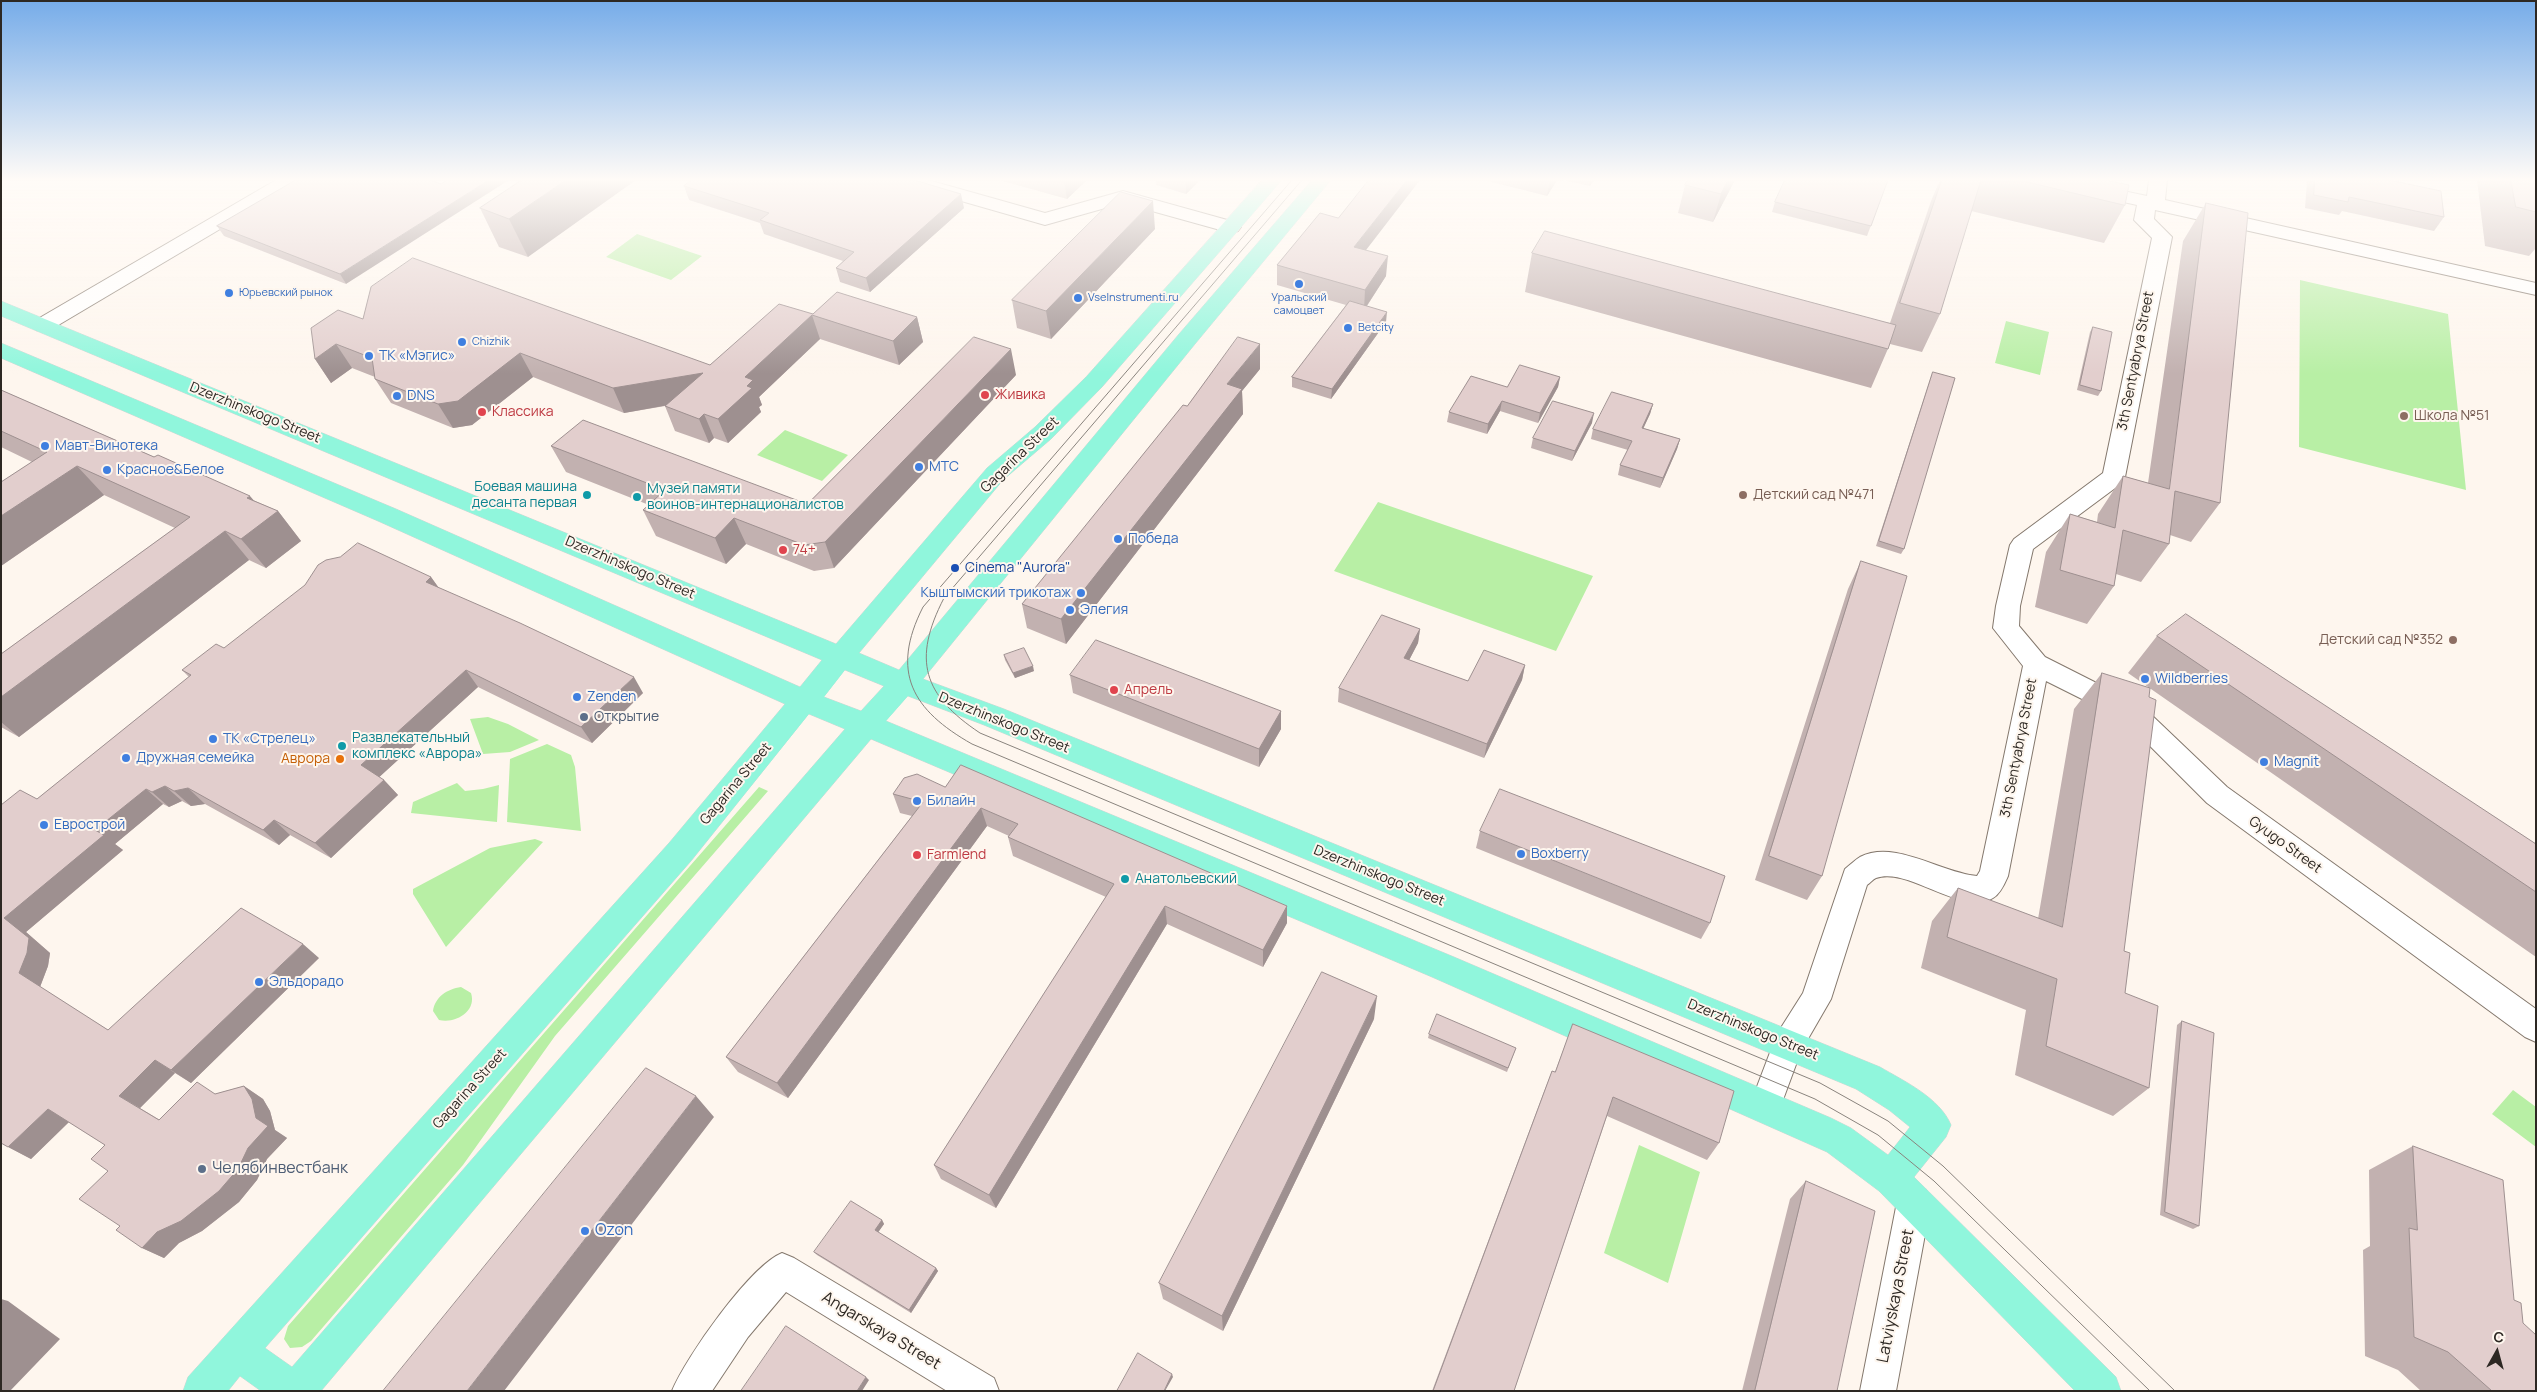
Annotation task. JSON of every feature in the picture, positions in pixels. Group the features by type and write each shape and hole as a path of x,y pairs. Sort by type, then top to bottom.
{"main road":[{"name":"Gagarina Street","path":"202,1391 680,852 903,581 995,474 1043,433 1094,382 1214,245"},
{"path":"237,1351 295,1391 864,726 904,683 1186,339 1266,245"},
{"name":"Dzerzhinskogo Street","path":"1,308 904,683 994,717 1868,1078 1901,1098 1934,1125 1902,1190"},
{"path":"1,349 43,325"},
{"path":"1,349 387,515 805,701 864,726 959,762 1766,1105 1839,1140 1902,1190 2102,1391"},
{"path":"174,424 215,396"}],"street":[{"path":"43,325 179,245"},
{"name":"3th Sentyabrya Street","path":"1766,1105 1788,1044 1816,998 1855,878 1870,866 1897,864 1958,887 1984,889 1994,876 2036,664 2006,628 2008,606 2022,545 2114,477 2160,245"},
{"path":"2339,245 2536,289"},
{"name":"Gyugo Street","path":"2036,664 2133,714 2217,795 2536,1028"},
{"name":"Latviyskaya Street","path":"1878,1391 1902,1190"},
{"name":"Angarskaya Street","path":"690,1391 735,1324 782,1270 981,1391"}],"green space":[{"path":"622,245 669,245 702,256 671,280 606,257"},
{"path":"2300,280 2448,314 2466,490 2299,447"},
{"path":"2006,321 2049,332 2040,375 1995,363"},
{"path":"785,430 848,455 822,481 757,455"},
{"path":"1378,502 1593,576 1556,651 1334,571"},
{"path":"488,717 508,724 539,740 510,752 483,754 470,719"},
{"path":"547,744 571,755 575,767 581,831 507,822 510,759"},
{"path":"457,783 465,791 499,785 497,822 411,813 413,802"},
{"path":"759,787 768,791 555,1036 463,1165 311,1341 302,1347 290,1348 284,1339 288,1326"},
{"path":"535,839 543,842 446,947 413,894 413,889 490,848"},
{"path":"461,987 471,993 471,1005 468,1011 464,1015 452,1020 439,1020 433,1011 436,1002 447,992"},
{"path":"2513,1090 2536,1107 2536,1147 2492,1114"},
{"path":"1639,1145 1700,1172 1668,1283 1604,1253"}],"building":[{"path":"266,245 386,245 340,274"},
{"path":"833,245 903,245 866,278 836,268 854,252"},
{"path":"1068,245 1110,245 1046,311 1012,300"},
{"path":"1294,245 1356,245 1354,247 1388,256 1365,290 1277,265"},
{"path":"1537,245 1597,245 1896,325 1888,349 1532,253"},
{"path":"1920,245 1961,245 1940,314 1900,303"},
{"path":"2201,245 2245,245 2220,503 2175,491 2169,544 2123,530 2114,586 2060,570 2070,514 2115,528 2123,476 2169,489"},
{"path":"413,258 710,365 779,304 813,314 837,292 917,317 893,341 812,315 745,377 753,380 747,386 752,388 718,419 704,414 699,419 665,406 703,373 613,388 520,353 458,401 438,404 375,379 372,358 336,344 315,359 311,328 338,310 363,319 371,287"},
{"path":"1350,301 1387,312 1332,389 1292,377"},
{"path":"2093,327 2112,332 2101,391 2080,385"},
{"path":"974,337 1011,349 825,542 804,545 734,518 715,538 643,510 665,490 551,446 583,420 807,504"},
{"path":"1238,337 1260,344 1227,384 1242,389 1061,619 1022,604 1183,405 1187,406"},
{"path":"1520,365 1560,377 1540,413 1502,401 1488,424 1449,412 1471,376 1507,387"},
{"path":"1933,372 1955,378 1904,549 1879,541"},
{"path":"1,390 154,457 158,455 250,496 247,498 278,511 241,539 225,531 1,697 1,654 190,517 77,466 1,516 1,482 47,452 1,431"},
{"path":"1612,392 1653,404 1642,428 1680,439 1663,478 1620,465 1632,441 1593,429"},
{"path":"1553,401 1594,413 1575,451 1533,438"},
{"path":"358,543 431,577 426,582 520,623 634,677 581,727 466,670 361,765 384,780 315,843 274,820 263,830 188,788 174,791 165,786 152,792 146,789 95,830 104,835 4,918 29,938 27,953 19,973 108,1030 241,908 303,944 171,1070 155,1060 119,1096 159,1120 197,1082 215,1094 244,1086 252,1099 256,1118 268,1126 248,1148 238,1169 219,1191 181,1221 157,1232 142,1248 116,1230 120,1226 79,1199 108,1171 91,1159 105,1145 48,1109 8,1147 1,1143 1,805 20,790 37,799 191,675 182,670 216,644 224,648 305,585 318,565 326,560 340,557"},
{"path":"1861,561 1907,576 1822,876 1769,856"},
{"path":"2186,614 2536,844 2536,892 2157,636"},
{"path":"1382,615 1420,629 1404,658 1468,681 1484,650 1525,665 1487,744 1339,688"},
{"path":"1096,640 1281,711 1259,749 1070,675"},
{"path":"1024,648 1033,666 1013,673 1004,655"},
{"path":"2102,673 2150,688 2149,697 2156,700 2124,951 2130,953 2125,993 2158,1006 2149,1088 2046,1046 2057,979 1947,937 1958,888 2062,927"},
{"path":"961,765 1287,906 1263,950 1165,906 989,1195 934,1165 1114,884 1008,837 1018,824 981,808 777,1083 726,1057 923,802 893,794 904,778 917,774 945,787"},
{"path":"1500,789 1725,876 1710,923 1480,831"},
{"path":"1322,972 1377,996 1222,1316 1159,1283"},
{"path":"1437,1014 1516,1048 1508,1068 1429,1034"},
{"path":"2182,1021 2214,1033 2199,1226 2165,1212"},
{"path":"1573,1024 1734,1091 1719,1143 1613,1097 1514,1391 1433,1391 1552,1071 1555,1072"},
{"path":"646,1068 696,1096 467,1391 383,1391"},
{"path":"2413,1146 2503,1180 2514,1300 2521,1303 2523,1323 2536,1335 2536,1391 2492,1391 2448,1352 2414,1337 2409,1228 2417,1230"},
{"path":"1806,1181 1875,1211 1837,1391 1755,1391"},
{"path":"851,1201 882,1220 875,1230 936,1268 909,1310 814,1252"},
{"path":"786,1326 866,1377 857,1391 741,1391"},
{"path":"1138,1353 1172,1374 1164,1391 1117,1391"}],"tram line":[{"path":"1236,245 923,607 913,630 908,651 908,670 913,687 921,703 951,731 972,744 1815,1099 1878,1135 1934,1181 2150,1391"},
{"path":"1246,245 944,598 934,620 928,640 926,658 935,690 946,705 980,733 1820,1083 1888,1121 1943,1166 2175,1391"}],"place":[{"name":"Уральский самоцвет","path":"1299,284"},
{"name":"Юрьевский рынок","path":"229,293"},
{"name":"VseInstrumenti.ru","path":"1078,298"},
{"name":"Betcity","path":"1348,328"},
{"name":"Chizhik","path":"462,342"},
{"name":"ТК «Мэгис»","path":"369,356"},
{"name":"Живика","path":"985,395"},
{"name":"DNS","path":"397,396"},
{"name":"Классика","path":"482,412"},
{"name":"Школа №51","path":"2404,416"},
{"name":"Мавт-Винотека","path":"45,446"},
{"name":"МТС","path":"919,467"},
{"name":"Красное&Белое","path":"107,470"},
{"name":"Боевая машина десанта первая","path":"587,495"},
{"name":"Детский сад №471","path":"1743,495"},
{"name":"Музей памяти воинов-интернационалистов","path":"637,497"},
{"name":"Победа","path":"1118,539"},
{"name":"74+","path":"783,550"},
{"name":"Cinema \"Aurora\"","path":"955,568"},
{"name":"Кыштымский трикотаж","path":"1081,593"},
{"name":"Элегия","path":"1070,610"},
{"name":"Детский сад №352","path":"2453,640"},
{"name":"Wildberries","path":"2145,679"},
{"name":"Апрель","path":"1114,690"},
{"name":"Zenden","path":"577,697"},
{"name":"Открытие","path":"584,717"},
{"name":"ТК «Стрелец»","path":"213,739"},
{"name":"Развлекательный комплекс «Аврора»","path":"342,746"},
{"name":"Дружная семейка","path":"126,758"},
{"name":"Аврора","path":"340,759"},
{"name":"Magnit","path":"2264,762"},
{"name":"Билайн","path":"917,801"},
{"name":"Еврострой","path":"44,825"},
{"name":"Boxberry","path":"1521,854"},
{"name":"Farmlend","path":"917,855"},
{"name":"Анатольевский","path":"1125,879"},
{"name":"Эльдорадо","path":"259,982"},
{"name":"Челябинвестбанк","path":"202,1169"},
{"name":"Ozon","path":"585,1231"}]}
